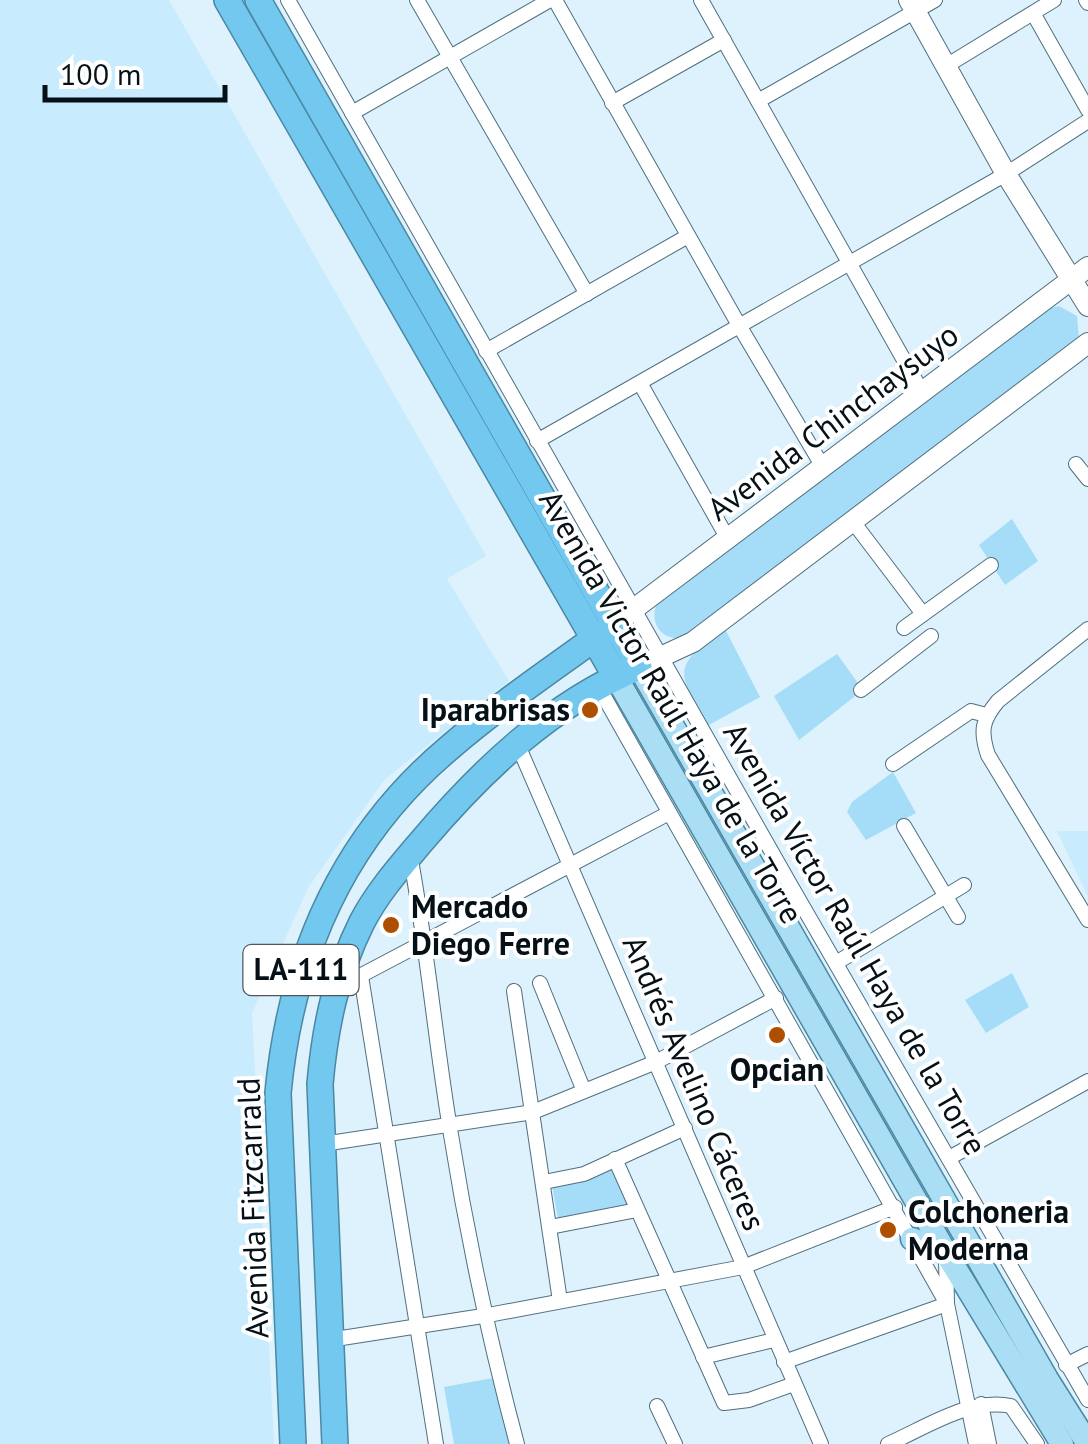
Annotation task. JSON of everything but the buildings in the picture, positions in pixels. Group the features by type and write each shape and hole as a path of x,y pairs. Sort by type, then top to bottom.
{"highway":[{"name":"Avenida Victor Raúl Haya de la Torre","path":"227,0 614,624"},
{"name":"Avenida Victor Raúl Haya de la Torre","path":"258,0 614,624 629,672"},
{"name":"Avenida Fitzcarrald","path":"293,1444 278,1093 282,1046 310,941 332,892 365,838 405,789 448,748 614,624"},
{"name":"LA-111","path":"335,1444 321,1070 334,989 363,921 383,888 444,815 517,743 629,672"}],"main road":[{"name":"Avenida Victor Raúl Haya de la Torre","path":"629,672 946,1253 1062,1444"},
{"name":"Avenida Victor Raúl Haya de la Torre","path":"629,672 1088,1444"},
{"path":"912,1239 946,1253"}],"street":[{"name":"Avenida Víctor Raúl Haya de la Torre","path":"288,0 537,441 614,624 629,672 836,963 1088,1400"},
{"path":"418,0 588,294"},
{"path":"352,113 552,0 823,467"},
{"path":"700,0 922,392"},
{"path":"946,66 1054,0"},
{"path":"758,101 920,4 946,66 1078,292"},
{"path":"1033,12 1088,110"},
{"path":"612,103 724,40"},
{"path":"537,441 1006,174 1088,121"},
{"path":"486,351 688,236"},
{"name":"Avenida Chinchaysuyo","path":"614,624 922,392 1078,292 1088,267"},
{"path":"947,1304 670,813 629,672 693,642 1088,343"},
{"path":"640,383 728,539"},
{"path":"1076,464 1088,479"},
{"path":"854,523 923,614"},
{"path":"904,628 991,565"},
{"path":"984,722 998,701 1088,629"},
{"path":"861,690 932,636"},
{"path":"893,764 971,710 984,722 988,754 1088,920"},
{"name":"Andrés Avelino Cáceres","path":"517,743 821,1444"},
{"path":"334,989 670,813"},
{"path":"904,826 958,917"},
{"path":"410,855 426,943 449,1126 483,1316 517,1444"},
{"path":"836,963 964,885"},
{"path":"361,976 436,1444"},
{"path":"540,984 584,1092"},
{"path":"514,991 560,1301"},
{"path":"322,1144 533,1112 656,1062 776,998"},
{"path":"949,1158 1088,1080"},
{"path":"544,1182 584,1174 686,1128"},
{"path":"615,1159 724,1403 749,1400 794,1384"},
{"path":"329,1340 483,1316 742,1267 895,1207"},
{"path":"550,1228 637,1210"},
{"path":"946,1253 947,1304 974,1407 989,1444"},
{"path":"784,1362 947,1304"},
{"path":"704,1357 774,1340"},
{"path":"1066,1365 1088,1354"},
{"path":"657,1406 675,1444"},
{"path":"888,1444 974,1407 1011,1406 1037,1444"},
{"path":"974,1407 976,1444"}],"shaded area":[{"path":"0,0 169,0 486,556 447,579 509,681 384,780 308,888 252,1013 274,1444 0,1444"},
{"path":"1059,306 1077,316 1079,339 686,637 671,637 660,630 655,618 657,603 1047,309"},
{"path":"1012,519 1038,561 1005,585 979,545"},
{"path":"724,627 760,697 707,726 684,671 695,652"},
{"path":"837,654 863,690 799,740 774,696"},
{"path":"893,772 916,813 866,840 847,812 852,802"},
{"path":"1057,831 1088,831 1088,897"},
{"path":"1012,973 1029,1007 986,1033 965,1000"},
{"path":"616,1164 631,1205 558,1219 552,1185"},
{"path":"493,1378 512,1444 454,1444 444,1387"}],"place":[{"name":"Iparabrisas","path":"590,710"},
{"name":"Mercado Diego Ferre","path":"391,925"},
{"name":"Opcian","path":"777,1035"},
{"name":"Colchoneria Moderna","path":"888,1230"}]}
